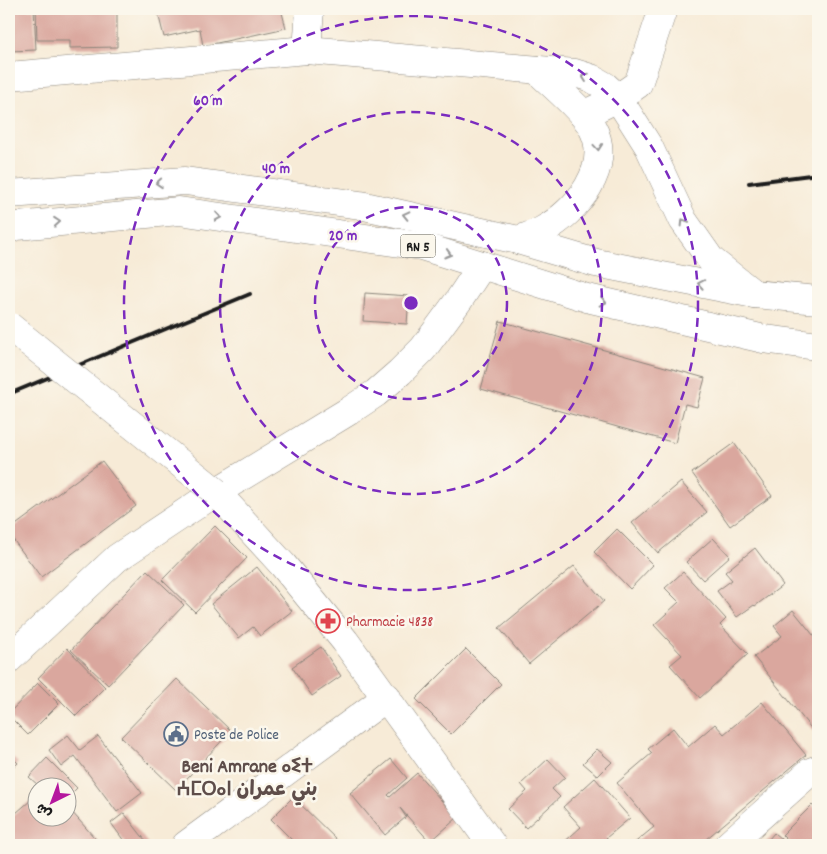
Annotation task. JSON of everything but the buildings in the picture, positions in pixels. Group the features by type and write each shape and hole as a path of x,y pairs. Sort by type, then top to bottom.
{"main road":[{"path":"307,50 310,9"},
{"path":"583,115 618,98 638,84 663,9"},
{"path":"9,76 307,50 575,73 591,78 605,86 618,98 649,147 682,220 711,260 754,294"},
{"path":"518,240 542,231 564,217 582,198 598,164 598,141 592,128 583,115 537,70"},
{"name":"RN 5","path":"9,194 185,181 360,205 518,240 596,263 754,294 818,300"},
{"name":"RN 5","path":"9,229 17,226 179,211 421,246 587,298 764,339 818,346"},
{"path":"9,659 117,558 216,492 349,411 388,382 423,349 482,265"},
{"path":"9,326 216,492 283,565 345,641 492,845"},
{"path":"186,845 387,697"},
{"path":"728,845 810,772 818,769"}],"railway":[{"path":"749,183 818,174"},
{"path":"9,394 250,294"}],"place":[{"name":"Pharmacie 4838","path":"328,621"},
{"name":"Poste de Police","path":"176,734"}],"district":[{"name":"Beni Amrane ⴰⵉⵜ ⵄⵎⵔⴰⵏ بني عمران","path":"247,776"}]}
